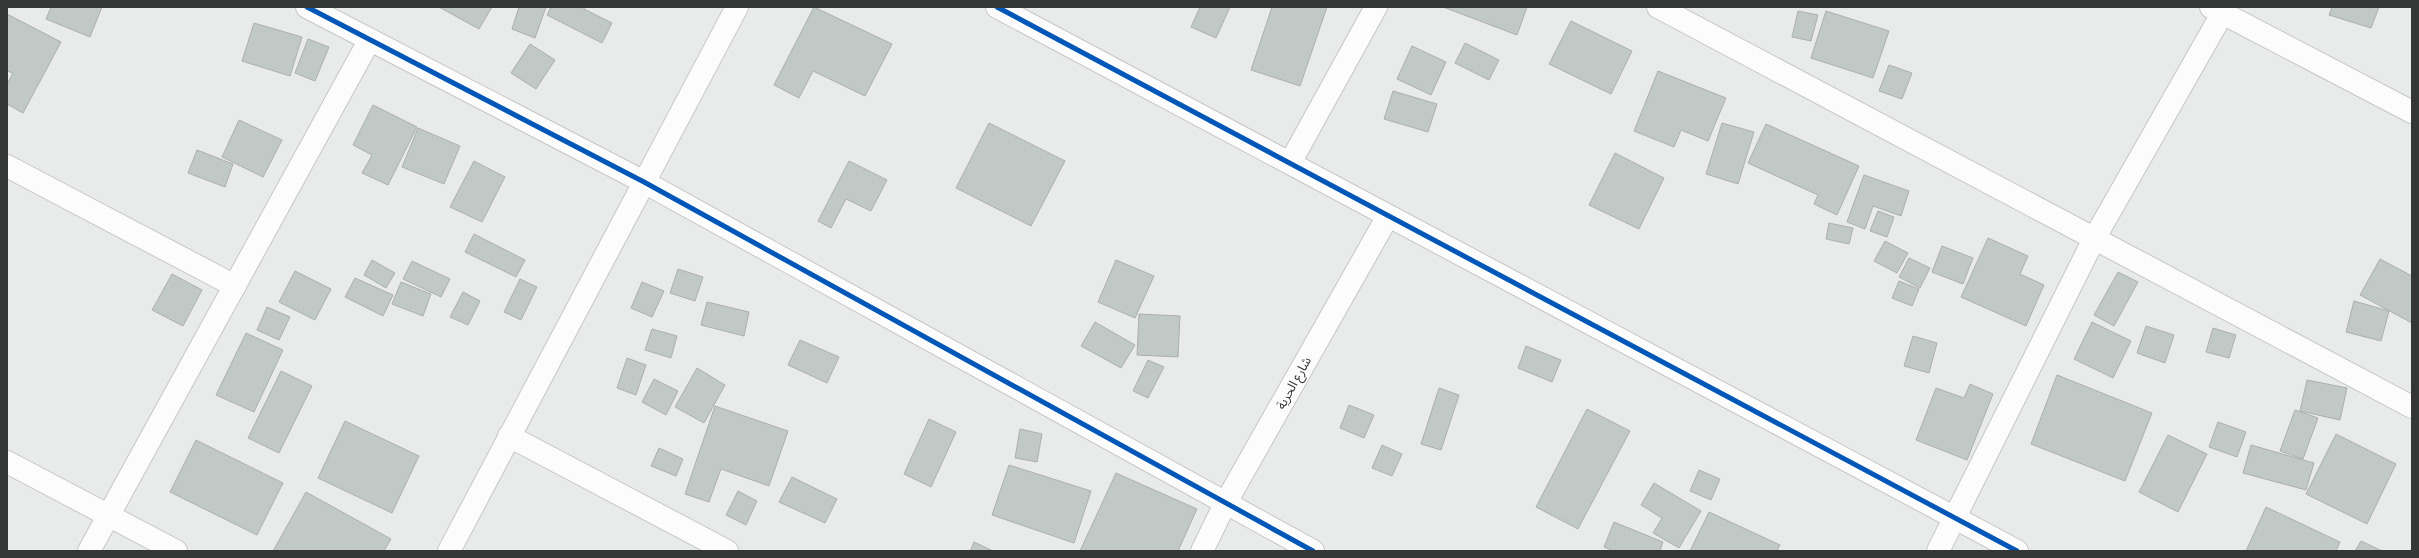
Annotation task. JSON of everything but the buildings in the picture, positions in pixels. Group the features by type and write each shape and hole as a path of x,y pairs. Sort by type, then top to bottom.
{"street":[{"path":"307,7 369,41 644,182 1313,551"},
{"path":"450,551 509,436 738,7"},
{"path":"996,7 2017,551"},
{"path":"1290,163 1376,7"},
{"path":"1658,7 2412,407"},
{"path":"1938,551 1956,518 2094,239 2220,9 2412,112"},
{"path":"89,551 369,41"},
{"path":"7,166 235,286"},
{"name":"شارع الحرية","path":"1202,551 1226,504 1388,216"},
{"path":"509,436 726,551"},
{"path":"7,462 109,514 176,551"}],"cycle path":[{"path":"307,7 644,182 1313,551"},
{"path":"997,7 2017,551"}]}
